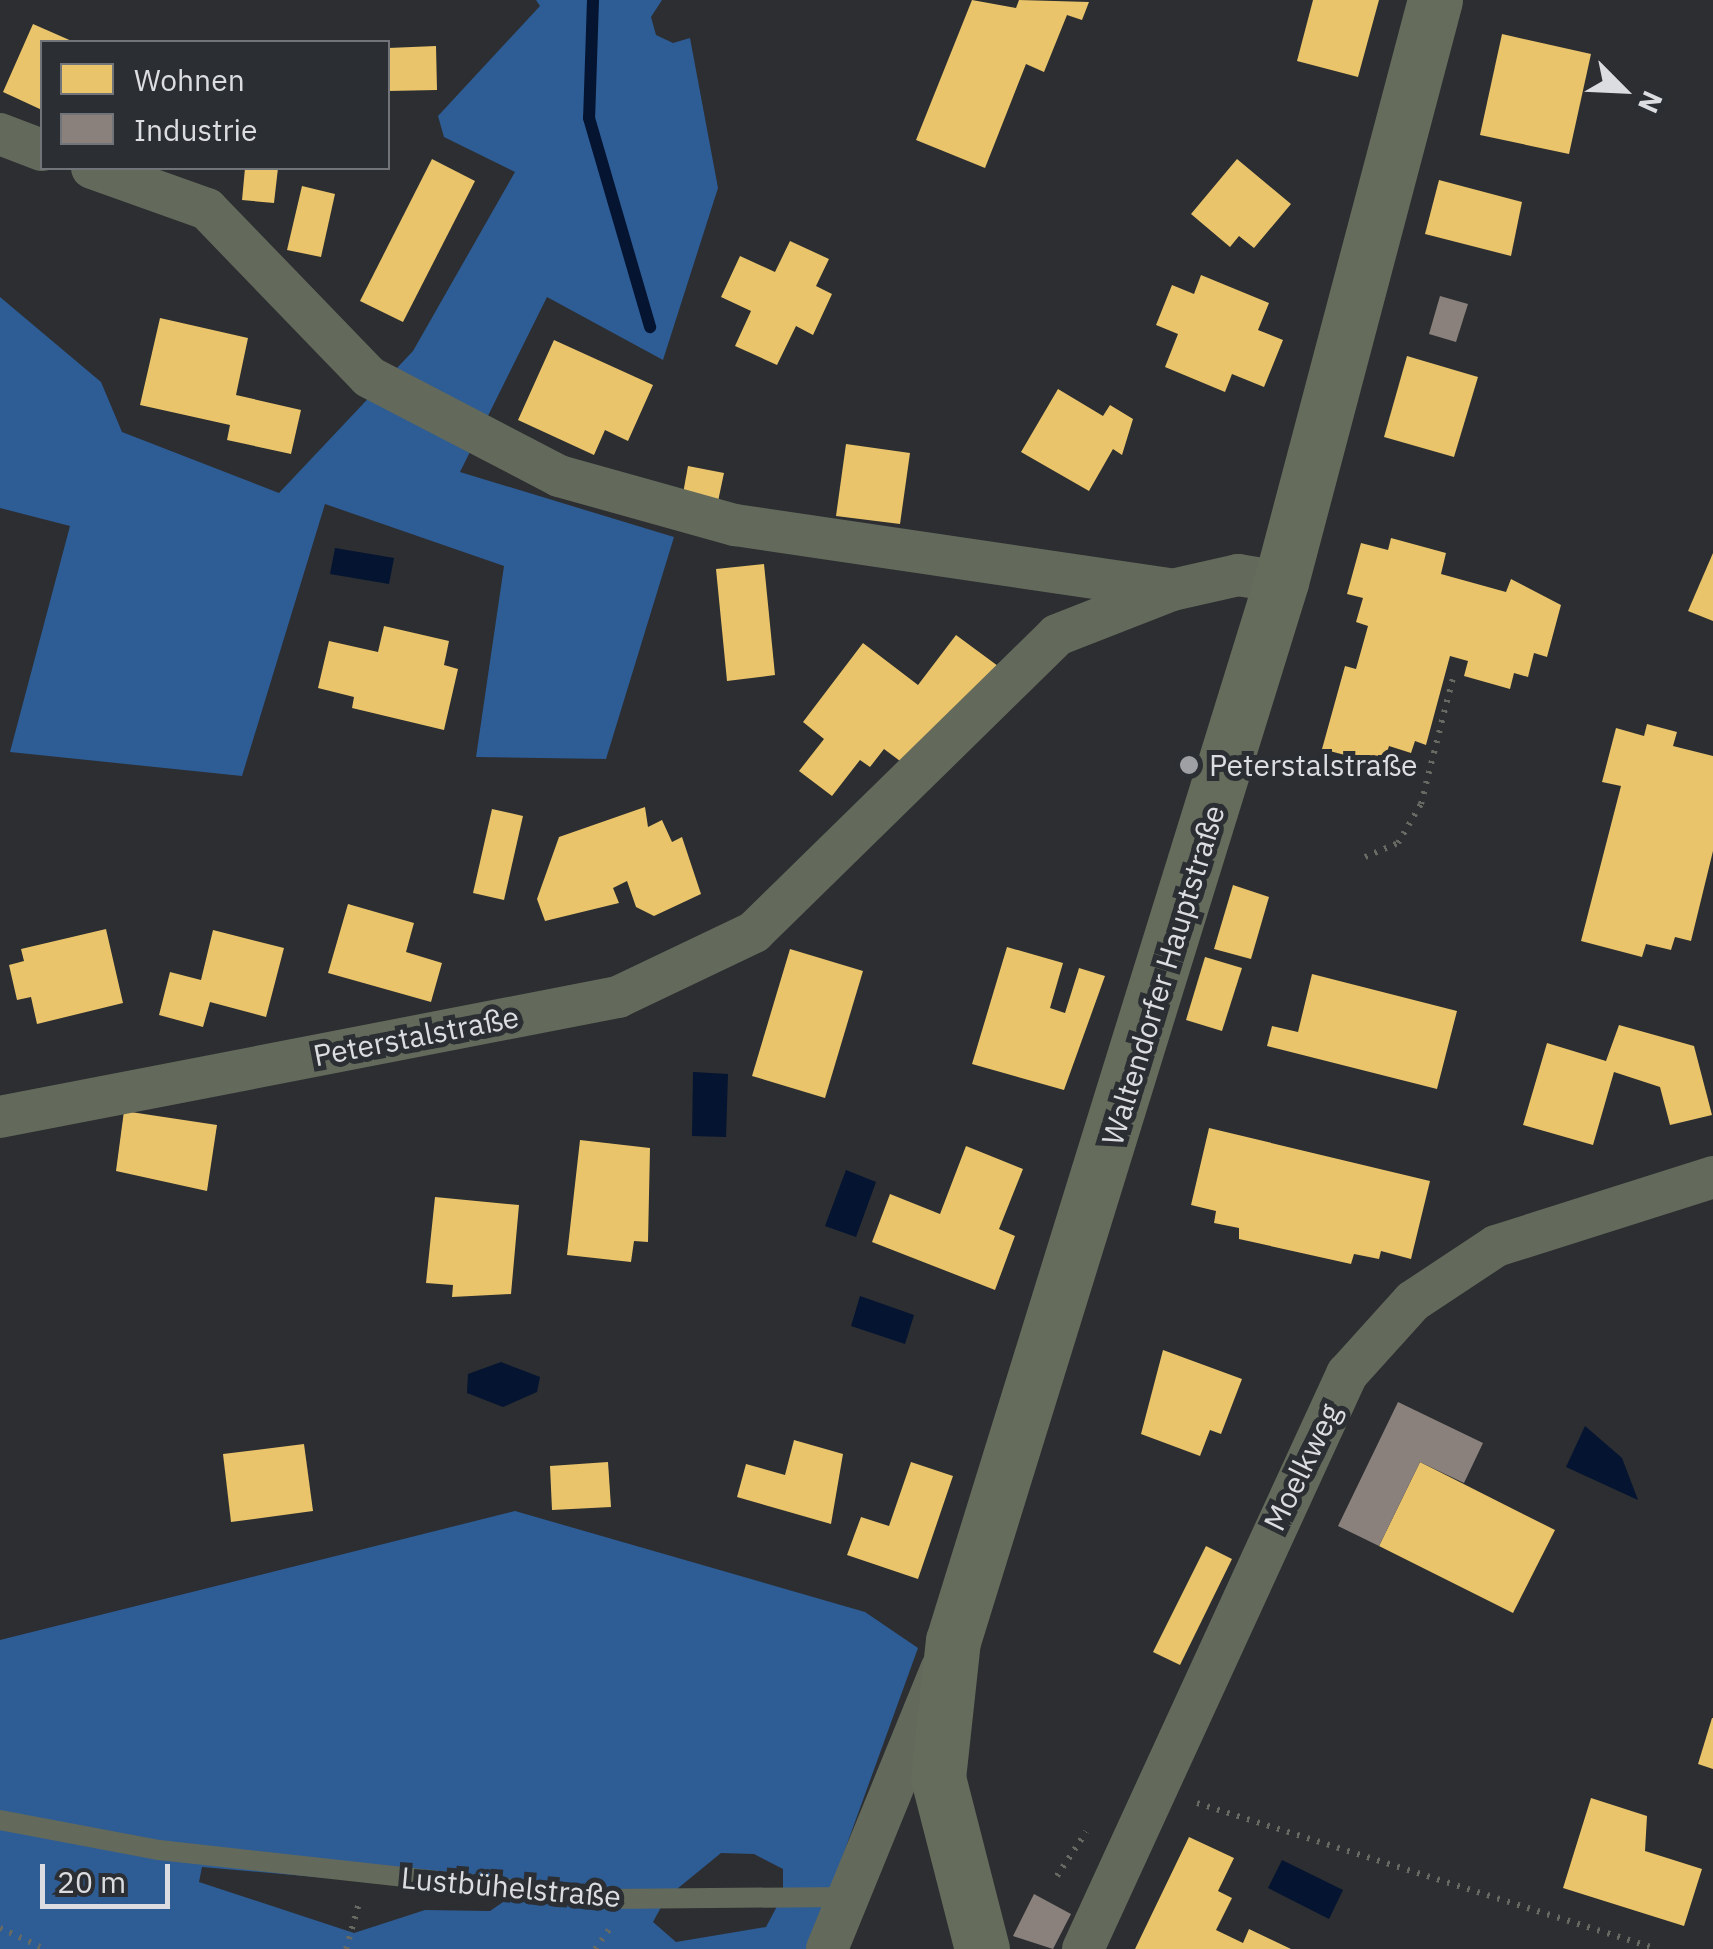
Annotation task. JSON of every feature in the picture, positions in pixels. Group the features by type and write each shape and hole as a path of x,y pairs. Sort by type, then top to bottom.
{"main road":[{"name":"Waltendorfer Hauptstraße","path":"982,1949 938,1778 953,1642 1281,582 1435,0"}],"street":[{"path":"0,134 40,149"},
{"name":"Peterstalstraße","path":"98,170 206,209 369,377 559,476 736,526 1172,590"},
{"name":"Peterstalstraße","path":"0,1117 618,997 754,932 1057,635 1172,590 1238,575 1281,582"},
{"name":"Moelkweg","path":"1082,1949 1347,1374 1413,1301 1496,1246 1713,1177"},
{"path":"827,1949 953,1642"}],"lane":[{"name":"Lustbühelstraße","path":"0,1820 159,1850 606,1899 846,1897"}],"path":[{"path":"1365,857 1398,843 1421,804 1454,674"},
{"path":"1159,1788 1657,1949"},
{"path":"346,1949 365,1872"},
{"path":"0,1928 45,1949"}],"shaded area":[{"path":"536,0 662,0 651,17 656,35 673,43 690,38 718,188 663,360 547,297 460,472 674,537 606,759 476,757 504,566 325,504 242,776 10,752 70,526 0,508 0,297 101,382 122,432 279,493 413,351 515,172 444,137 438,116 540,6"},
{"path":"335,548 394,558 389,584 330,574"},
{"path":"693,1072 728,1074 726,1137 692,1136"},
{"path":"846,1170 876,1182 856,1237 825,1226"},
{"path":"860,1296 914,1315 905,1344 851,1326"},
{"path":"501,1362 540,1377 537,1392 503,1407 467,1393 468,1374"},
{"path":"1585,1426 1622,1458 1638,1500 1566,1467"},
{"path":"515,1511 865,1612 918,1648 809,1949 0,1949 0,1640","holes":["721,1853 754,1854 783,1869 783,1895 766,1927 676,1942 653,1922 666,1898","202,1867 395,1884 506,1900 490,1911 425,1910 354,1933 199,1882"]},
{"path":"1282,1860 1343,1890 1329,1919 1268,1888"}],"building: Wohnen":[{"path":"972,0 1016,8 1019,0 1089,2 1082,20 1067,15 1044,72 1026,64 985,168 916,140"},
{"path":"1313,0 1379,0 1358,77 1297,61"},
{"path":"33,24 69,40 40,40 40,109 3,92"},
{"path":"1502,34 1591,54 1569,154 1480,135"},
{"path":"436,46 437,90 390,91 390,48"},
{"path":"432,159 475,181 403,322 360,301"},
{"path":"1237,159 1291,204 1254,248 1239,236 1230,247 1191,214"},
{"path":"245,170 278,170 274,203 242,200"},
{"path":"1439,180 1522,202 1511,256 1425,234"},
{"path":"302,186 335,194 321,257 287,250"},
{"path":"790,241 829,259 816,286 832,294 813,335 796,326 777,365 735,346 751,311 721,297 740,256 775,272"},
{"path":"1201,275 1269,303 1258,330 1283,340 1264,387 1232,374 1225,392 1165,367 1178,334 1156,325 1172,285 1194,294"},
{"path":"160,318 248,338 236,395 301,410 291,454 227,440 230,425 140,405"},
{"path":"554,340 653,385 628,441 605,430 594,455 518,420"},
{"path":"1407,356 1478,377 1454,457 1384,437"},
{"path":"1058,389 1103,416 1110,405 1133,419 1122,455 1113,449 1089,491 1021,452"},
{"path":"846,444 910,453 900,524 836,516"},
{"path":"688,466 724,473 717,506 682,499"},
{"path":"1391,538 1446,553 1441,574 1506,592 1511,579 1561,605 1547,657 1534,653 1528,677 1514,673 1510,689 1464,676 1468,661 1450,656 1426,745 1415,741 1411,753 1389,746 1383,765 1322,749 1345,666 1356,669 1368,626 1356,622 1363,598 1347,594 1361,543 1388,550"},
{"path":"1713,553 1713,621 1688,611"},
{"path":"764,564 775,675 727,681 716,569"},
{"path":"384,626 449,641 444,665 458,669 444,730 352,708 354,697 318,688 329,641 378,652"},
{"path":"956,635 998,666 900,761 884,749 870,767 860,760 832,796 799,771 824,739 803,722 863,643 918,685"},
{"path":"1647,724 1677,732 1673,746 1713,756 1713,851 1691,941 1675,937 1671,950 1646,944 1642,957 1581,941 1621,786 1602,782 1616,728 1644,736"},
{"path":"645,807 648,827 662,820 672,842 682,837 701,894 654,916 636,907 627,881 613,888 619,903 545,921 537,899 559,837"},
{"path":"492,809 523,816 504,900 473,893"},
{"path":"1233,885 1269,897 1251,959 1214,949"},
{"path":"348,904 414,923 406,952 442,963 431,1002 328,973"},
{"path":"106,929 123,1003 37,1024 31,997 17,1000 9,965 24,961 21,949"},
{"path":"213,930 284,948 266,1017 210,1002 203,1027 159,1015 170,972 201,980"},
{"path":"1007,947 1063,963 1050,1008 1065,1013 1079,968 1105,976 1064,1090 972,1064"},
{"path":"790,949 863,971 825,1098 752,1076"},
{"path":"1205,957 1242,968 1222,1031 1186,1020"},
{"path":"1312,974 1457,1011 1437,1089 1267,1046 1272,1026 1298,1032"},
{"path":"1619,1025 1694,1046 1712,1115 1670,1125 1660,1087 1614,1072 1593,1145 1523,1125 1547,1043 1606,1061"},
{"path":"124,1111 217,1125 207,1191 116,1171"},
{"path":"1209,1128 1430,1181 1411,1259 1381,1251 1379,1259 1354,1254 1351,1264 1239,1239 1239,1228 1214,1223 1216,1211 1191,1205"},
{"path":"580,1140 650,1148 648,1242 634,1241 631,1262 567,1255"},
{"path":"966,1146 1023,1169 999,1229 1015,1236 995,1290 872,1242 890,1194 940,1214"},
{"path":"435,1197 519,1205 511,1294 452,1297 453,1285 426,1283"},
{"path":"1163,1350 1242,1379 1221,1434 1210,1430 1200,1456 1141,1434"},
{"path":"794,1440 843,1454 831,1524 737,1497 746,1464 785,1475"},
{"path":"304,1444 313,1511 231,1522 223,1454"},
{"path":"608,1462 611,1507 552,1510 550,1466"},
{"path":"911,1462 953,1476 918,1579 847,1555 861,1517 889,1526"},
{"path":"1420,1462 1555,1530 1513,1613 1379,1546"},
{"path":"1206,1546 1232,1559 1180,1665 1153,1652"},
{"path":"1713,1718 1713,1769 1698,1764"},
{"path":"1591,1798 1647,1816 1645,1851 1702,1869 1684,1926 1563,1888"},
{"path":"1189,1837 1234,1858 1218,1891 1232,1898 1216,1930 1243,1943 1249,1929 1291,1949 1135,1949"}],"building: Industrie":[{"path":"1440,296 1468,304 1456,342 1429,334"},
{"path":"1398,1402 1483,1443 1464,1483 1420,1462 1379,1546 1338,1526"},
{"path":"1034,1894 1071,1914 1053,1949 1013,1936"}],"waterway":[{"path":"593,0 589,118 650,327"}],"place":[{"name":"Peterstalstraße","path":"1189,765"}]}
